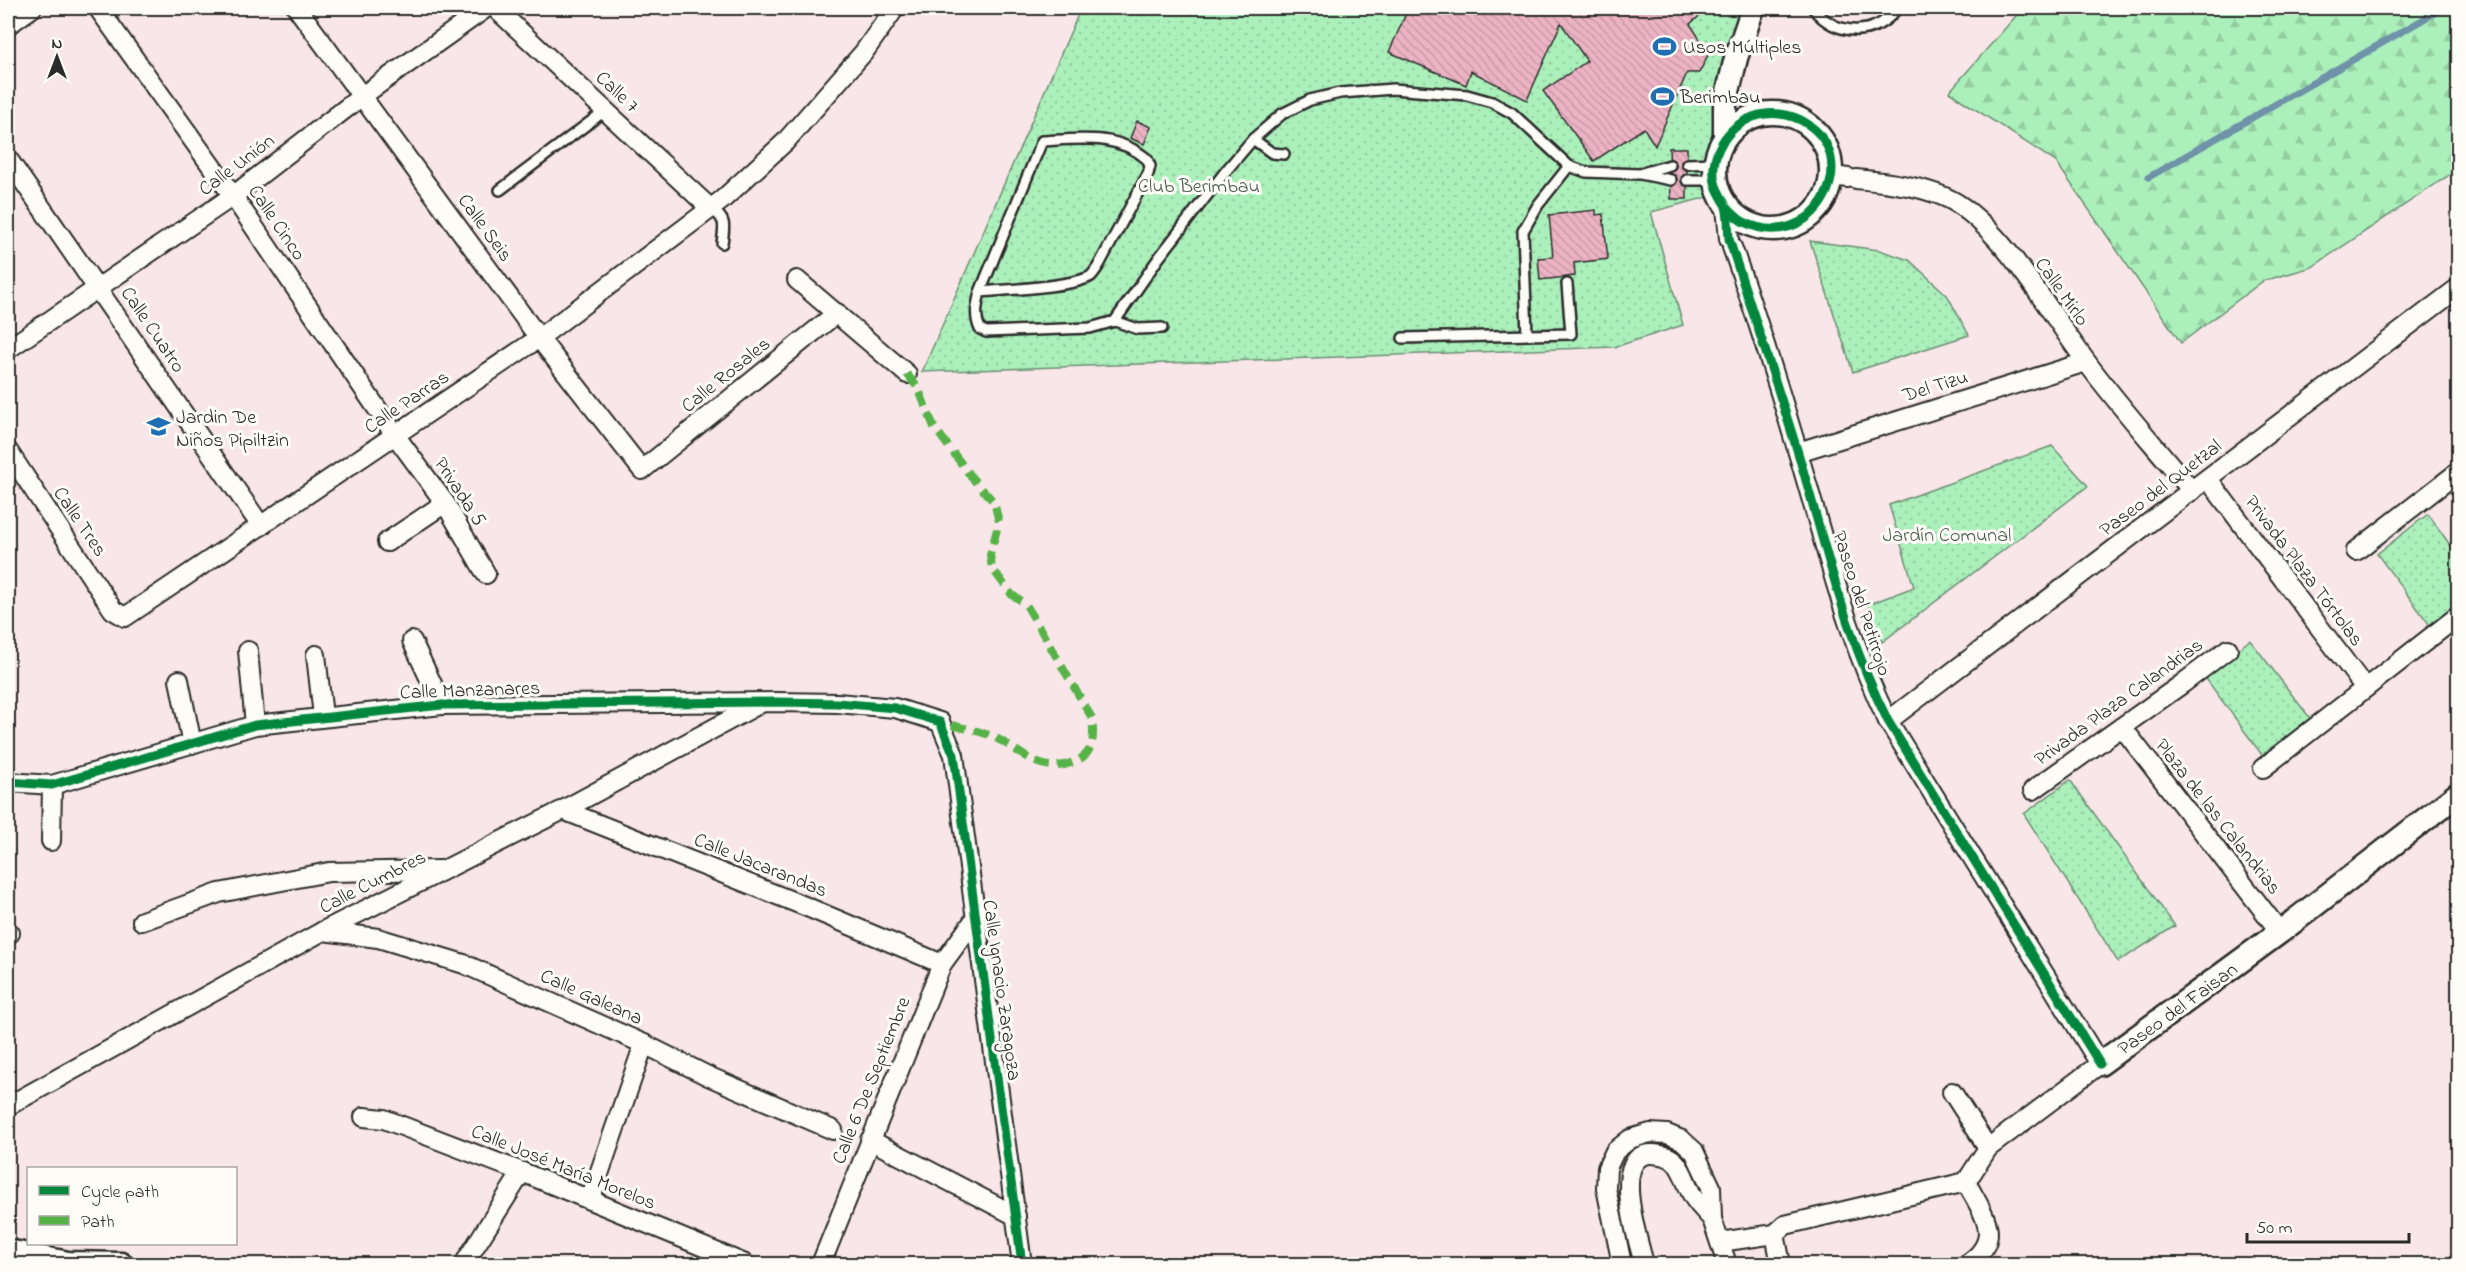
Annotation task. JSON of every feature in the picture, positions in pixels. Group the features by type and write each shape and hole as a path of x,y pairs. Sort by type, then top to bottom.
{"street":[{"path":"8,25 32,8"},
{"name":"Calle Cinco","path":"98,8 233,196 395,435"},
{"name":"Calle Seis","path":"297,8 539,338 642,470"},
{"name":"Calle Unión","path":"8,349 233,196 362,96 486,8"},
{"name":"Calle 7","path":"495,8 710,208"},
{"name":"Calle Parras","path":"118,615 125,617 539,338 722,200 784,142 864,52 895,8"},
{"path":"1725,138 1741,122 1763,114 1785,114 1806,123 1822,140 1845,178 1812,215 1794,226 1767,230 1742,221 1726,207 1719,194 1715,172 1725,138 1725,104 1736,58 1753,8"},
{"name":"Calle Cuatro","path":"8,159 261,526"},
{"name":"Calle Mirlo","path":"1845,178 1899,185 1931,193 1957,203 1980,221 2016,262 2086,362 2192,491"},
{"name":"Paseo del Petirrojo","path":"1726,207 1730,243 1798,452 1851,636 1870,686 1888,721 2100,1064"},
{"path":"797,280 907,374"},
{"name":"Paseo del Quetzal","path":"1888,721 2458,288"},
{"name":"Calle Rosales","path":"642,470 837,313"},
{"name":"Del Tizu","path":"1798,452 2086,362"},
{"name":"Privada 5","path":"395,435 445,503 486,574"},
{"name":"Calle Tres","path":"8,450 118,615"},
{"path":"2356,551 2458,472"},
{"name":"Privada Plaza Tórtolas","path":"2208,479 2365,688"},
{"path":"387,542 445,503"},
{"path":"2263,768 2458,616"},
{"path":"412,641 442,705"},
{"name":"Privada Plaza Calandrias","path":"2033,790 2228,649"},
{"path":"248,651 255,725"},
{"path":"316,655 323,716"},
{"path":"179,680 192,744"},
{"name":"Calle Cumbres","path":"8,1104 323,931 563,810 760,703"},
{"name":"Calle Manzanares","path":"8,782 52,785 255,725 442,705 837,703 895,708 940,722"},
{"name":"Calle Ignacio Zaragoza","path":"940,722 954,755 1022,1264"},
{"name":"Plaza de las Calandrias","path":"2122,727 2280,932"},
{"path":"51,841 52,785"},
{"name":"Paseo del Faisan","path":"1966,1182 1988,1148 2280,932 2458,794"},
{"name":"Calle Jacarandas","path":"563,810 807,907 942,964"},
{"path":"142,921 219,893 329,872 445,869"},
{"name":"Calle 6 De Septiembre","path":"821,1264 942,964 975,919"},
{"name":"Calle Galeana","path":"323,931 378,938 464,964 644,1044 708,1076 833,1130"},
{"path":"590,1200 644,1044"},
{"path":"1952,1092 1988,1148"},
{"name":"Calle José María Morelos","path":"364,1118 384,1119 522,1172 745,1264"},
{"path":"1622,1264 1606,1188 1606,1168 1615,1151 1630,1139 1650,1133 1667,1134 1682,1140 1694,1151 1711,1187 1712,1219 1727,1264"},
{"path":"870,1140 1016,1216"},
{"path":"1644,1264 1628,1188 1629,1173 1635,1161 1648,1154 1666,1155 1678,1164 1693,1197 1712,1219"},
{"path":"464,1264 522,1172"},
{"path":"1720,1242 1966,1182 1986,1220 1990,1235 1985,1250 1967,1264"},
{"path":"1780,1229 1781,1264"},
{"path":"8,1251 68,1263 121,1264"}],"lane":[{"path":"1813,8 1834,26 1851,31 1871,29 1890,18 1897,8"},
{"path":"1115,321 1158,259 1253,139 1282,114 1310,100 1340,93 1393,89 1467,95 1492,102 1512,113 1569,166 1605,175 1640,174 1671,180"},
{"path":"500,190 607,110"},
{"path":"980,292 1037,287 1078,281 1091,276 1148,174 1150,166 1147,159 1119,143 1098,138 1042,141 980,292 975,311 977,322 980,329 986,332 1090,328 1115,321 1138,329 1162,328"},
{"path":"1253,139 1272,153 1284,154"},
{"path":"1687,164 1715,172"},
{"path":"1640,174 1670,165"},
{"path":"1527,334 1523,231 1538,205 1569,166"},
{"path":"1687,180 1715,172"},
{"path":"710,208 721,216 724,226 722,243"},
{"path":"1403,338 1571,334 1567,284"}],"green space":[{"name":"Club Berimbau","path":"1081,8 1751,8 1703,162 1708,197 1651,212 1683,325 1615,347 922,372"},
{"path":"2023,8 2458,8 2458,169 2312,267 2263,281 2181,343 2056,162 1949,92"},
{"path":"1810,241 1879,250 1909,260 1947,295 1969,335 1853,372"},
{"name":"Jardín Comunal","path":"2052,446 2088,486 1882,642 1867,605 1914,587 1889,505"},
{"path":"2428,514 2458,556 2458,608 2432,628 2377,554"},
{"path":"2250,640 2310,718 2262,755 2204,676"},
{"path":"2070,780 2175,926 2118,962 2024,814"}],"building":[{"path":"1405,8 1740,8 1702,14 1690,24 1709,53 1699,73 1687,73 1655,146 1644,128 1594,161 1543,91 1587,61 1561,23 1527,100 1471,71 1466,85 1389,52 1408,9"},
{"path":"1137,121 1151,127 1144,144 1130,138"},
{"path":"1669,148 1687,148 1687,199 1671,199"},
{"path":"1596,210 1596,215 1603,214 1608,259 1574,263 1575,276 1540,280 1538,258 1553,257 1549,215"}],"waterway":[{"path":"2149,177 2443,8"}],"marked path":[{"path":"907,374 918,388 934,427 972,478 994,502 999,522 990,555 992,568 1012,595 1025,603 1092,718 1093,737 1090,748 1082,758 1051,766 1040,764 989,735 940,722"}],"cycle path":[{"path":"1726,207 1741,221 1769,229 1791,226 1809,216 1823,200 1831,180 1831,159 1823,140 1806,123 1787,115 1760,115 1735,127 1722,143 1715,161 1714,172 1716,186 1727,211 1729,239 1798,453 1848,623 1873,689 1888,721 2100,1064"},
{"path":"8,782 52,785 255,725 442,705 837,703 895,708 940,722 954,755 1022,1264"}],"place":[{"name":"Usos Múltiples","path":"1665,46"},
{"name":"Berimbau","path":"1662,96"},
{"name":"Jardin De Niños Pipiltzin","path":"158,427"}]}
